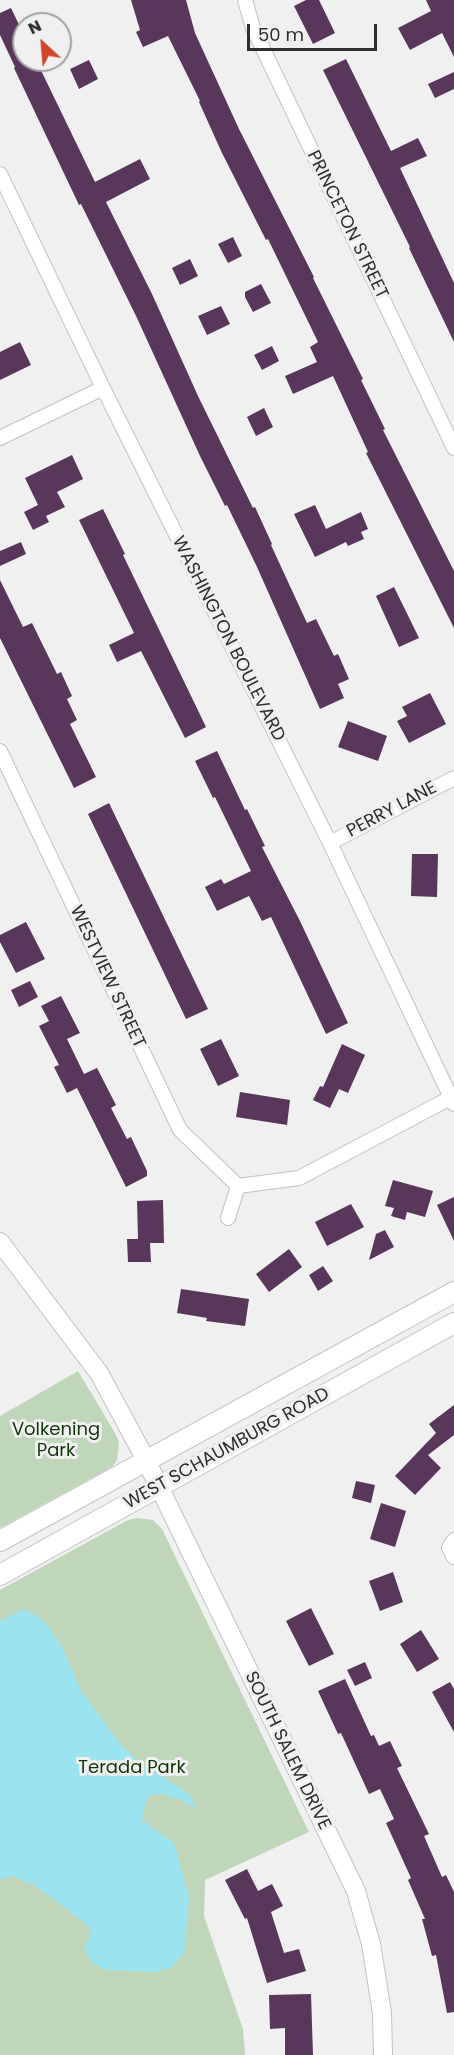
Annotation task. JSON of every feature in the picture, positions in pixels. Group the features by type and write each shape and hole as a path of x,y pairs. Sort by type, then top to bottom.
{"main road":[{"name":"WEST SCHAUMBURG ROAD","path":"0,1541 454,1292"},
{"name":"WEST SCHAUMBURG ROAD","path":"0,1575 454,1323"}],"street":[{"name":"PRINCETON STREET","path":"245,0 253,28 454,448"},
{"name":"WASHINGTON BOULEVARD","path":"0,174 103,388 330,843 453,1099"},
{"path":"0,438 103,388"},
{"name":"WESTVIEW STREET","path":"0,751 180,1130 238,1186"},
{"name":"PERRY LANE","path":"330,843 454,778"},
{"path":"228,1218 238,1186 299,1178 453,1099"},
{"name":"SOUTH SALEM DRIVE","path":"0,1242 99,1373 146,1460 356,1891 371,1944 382,2013 383,2055"},
{"path":"454,1540 449,1548 454,1557"}],"green space":[{"name":"Volkening Park","path":"78,1371 119,1442 117,1460 112,1467 0,1528 0,1416"},
{"name":"Terada Park","path":"136,1518 153,1520 162,1529 309,1832 205,1880 204,1916 243,2029 245,2055 0,2055 0,1590 126,1521"}],"water":[{"path":"25,1609 45,1622 62,1647 80,1689 120,1744 142,1765 190,1795 197,1809 177,1798 157,1793 148,1797 143,1812 142,1820 174,1843 189,1898 184,1953 172,1967 156,1972 106,1970 92,1963 86,1953 86,1943 91,1935 88,1925 36,1886 13,1876 3,1879 0,1877 0,1621"}],"building":[{"path":"131,0 186,0 195,33 239,129 314,277 363,379 361,380 385,429 383,430 454,571 454,628 366,453 368,452 333,376 293,394 285,376 317,362 310,347 318,342 268,239 266,240 222,153 200,101 168,36 143,47 136,32 140,30"},
{"path":"306,0 319,0 335,33 313,44 294,6"},
{"path":"426,0 454,0 454,57 442,33 410,50 398,28 431,11"},
{"path":"11,8 13,12 12,61 0,35 0,13"},
{"path":"346,59 391,151 418,138 427,156 400,168 454,283 454,342 323,70"},
{"path":"89,60 98,79 79,89 71,72 72,68"},
{"path":"16,72 42,72 95,182 140,159 150,179 106,202 152,294 198,396 253,508 255,507 307,623 316,619 334,656 338,654 349,679 338,684 344,698 320,709 257,567 200,456 137,318 81,204 79,205"},
{"path":"454,72 454,89 435,98 428,84"},
{"path":"233,237 242,256 228,263 218,244"},
{"path":"190,259 198,276 180,285 172,268"},
{"path":"261,284 271,303 253,312 245,297 245,292"},
{"path":"221,306 230,324 207,335 198,316"},
{"path":"20,342 31,365 0,380 0,352"},
{"path":"272,346 279,361 262,370 254,355"},
{"path":"264,408 273,427 256,436 247,417"},
{"path":"72,455 83,479 57,492 65,507 46,516 49,522 33,530 24,512 38,505 25,478"},
{"path":"315,505 326,529 361,512 368,529 361,532 364,539 348,546 346,542 315,557 294,514"},
{"path":"103,509 206,727 185,738 141,651 117,662 109,645 134,633 79,520"},
{"path":"21,542 26,554 0,566 0,551"},
{"path":"0,580 23,627 32,623 57,674 61,672 72,696 67,699 77,720 70,724 96,777 74,788 0,638"},
{"path":"394,587 419,638 399,647 376,596"},
{"path":"430,693 446,724 409,743 397,721 407,716 402,707"},
{"path":"348,721 387,736 378,761 338,747"},
{"path":"217,751 265,846 262,847 348,1023 326,1034 271,917 262,921 249,896 217,911 205,887 221,879 224,884 251,871 195,761"},
{"path":"109,803 208,1009 186,1019 88,814"},
{"path":"412,854 438,854 437,897 411,896"},
{"path":"26,922 45,959 16,973 0,942 0,935"},
{"path":"30,981 38,997 19,1007 11,990"},
{"path":"61,996 80,1033 67,1039 84,1074 97,1068 116,1105 111,1108 127,1139 131,1137 147,1171 147,1176 126,1187 77,1088 67,1093 54,1067 59,1065 39,1026 49,1021 41,1006"},
{"path":"221,1039 239,1076 218,1086 200,1049"},
{"path":"342,1044 365,1055 348,1093 339,1089 330,1108 313,1100 320,1086 323,1087"},
{"path":"240,1092 290,1100 287,1125 236,1117"},
{"path":"393,1180 433,1191 425,1217 407,1212 405,1220 391,1216 394,1208 385,1206"},
{"path":"454,1197 454,1241 437,1205"},
{"path":"163,1200 164,1243 150,1243 151,1262 128,1262 127,1239 138,1239 137,1201"},
{"path":"351,1204 364,1227 327,1246 315,1222"},
{"path":"385,1230 394,1247 369,1260 376,1234"},
{"path":"289,1249 302,1267 269,1292 256,1274"},
{"path":"323,1266 333,1281 318,1291 309,1275"},
{"path":"181,1289 249,1299 245,1326 206,1321 207,1318 177,1313"},
{"path":"454,1405 454,1435 428,1455 441,1468 415,1495 395,1476 436,1433 429,1424"},
{"path":"356,1481 375,1485 371,1503 352,1498"},
{"path":"381,1503 406,1511 395,1547 370,1539"},
{"path":"393,1572 403,1602 380,1611 369,1581"},
{"path":"311,1608 334,1654 309,1666 286,1621"},
{"path":"421,1630 439,1659 417,1672 400,1644"},
{"path":"365,1662 372,1678 355,1686 347,1670"},
{"path":"345,1679 371,1736 374,1735 379,1746 390,1741 402,1766 397,1768 429,1834 424,1836 442,1877 446,1875 454,1892 454,2012 447,2013 436,1955 432,1956 422,1919 425,1919 408,1880 411,1878 386,1823 394,1819 380,1789 369,1794 341,1733 338,1734 318,1691"},
{"path":"450,1682 454,1689 454,1732 432,1692"},
{"path":"247,1869 258,1891 272,1884 283,1906 271,1912 284,1953 299,1949 306,1971 267,1983 247,1918 245,1919 225,1880"},
{"path":"311,1994 313,2055 285,2055 285,2028 270,2029 269,1995"}]}
